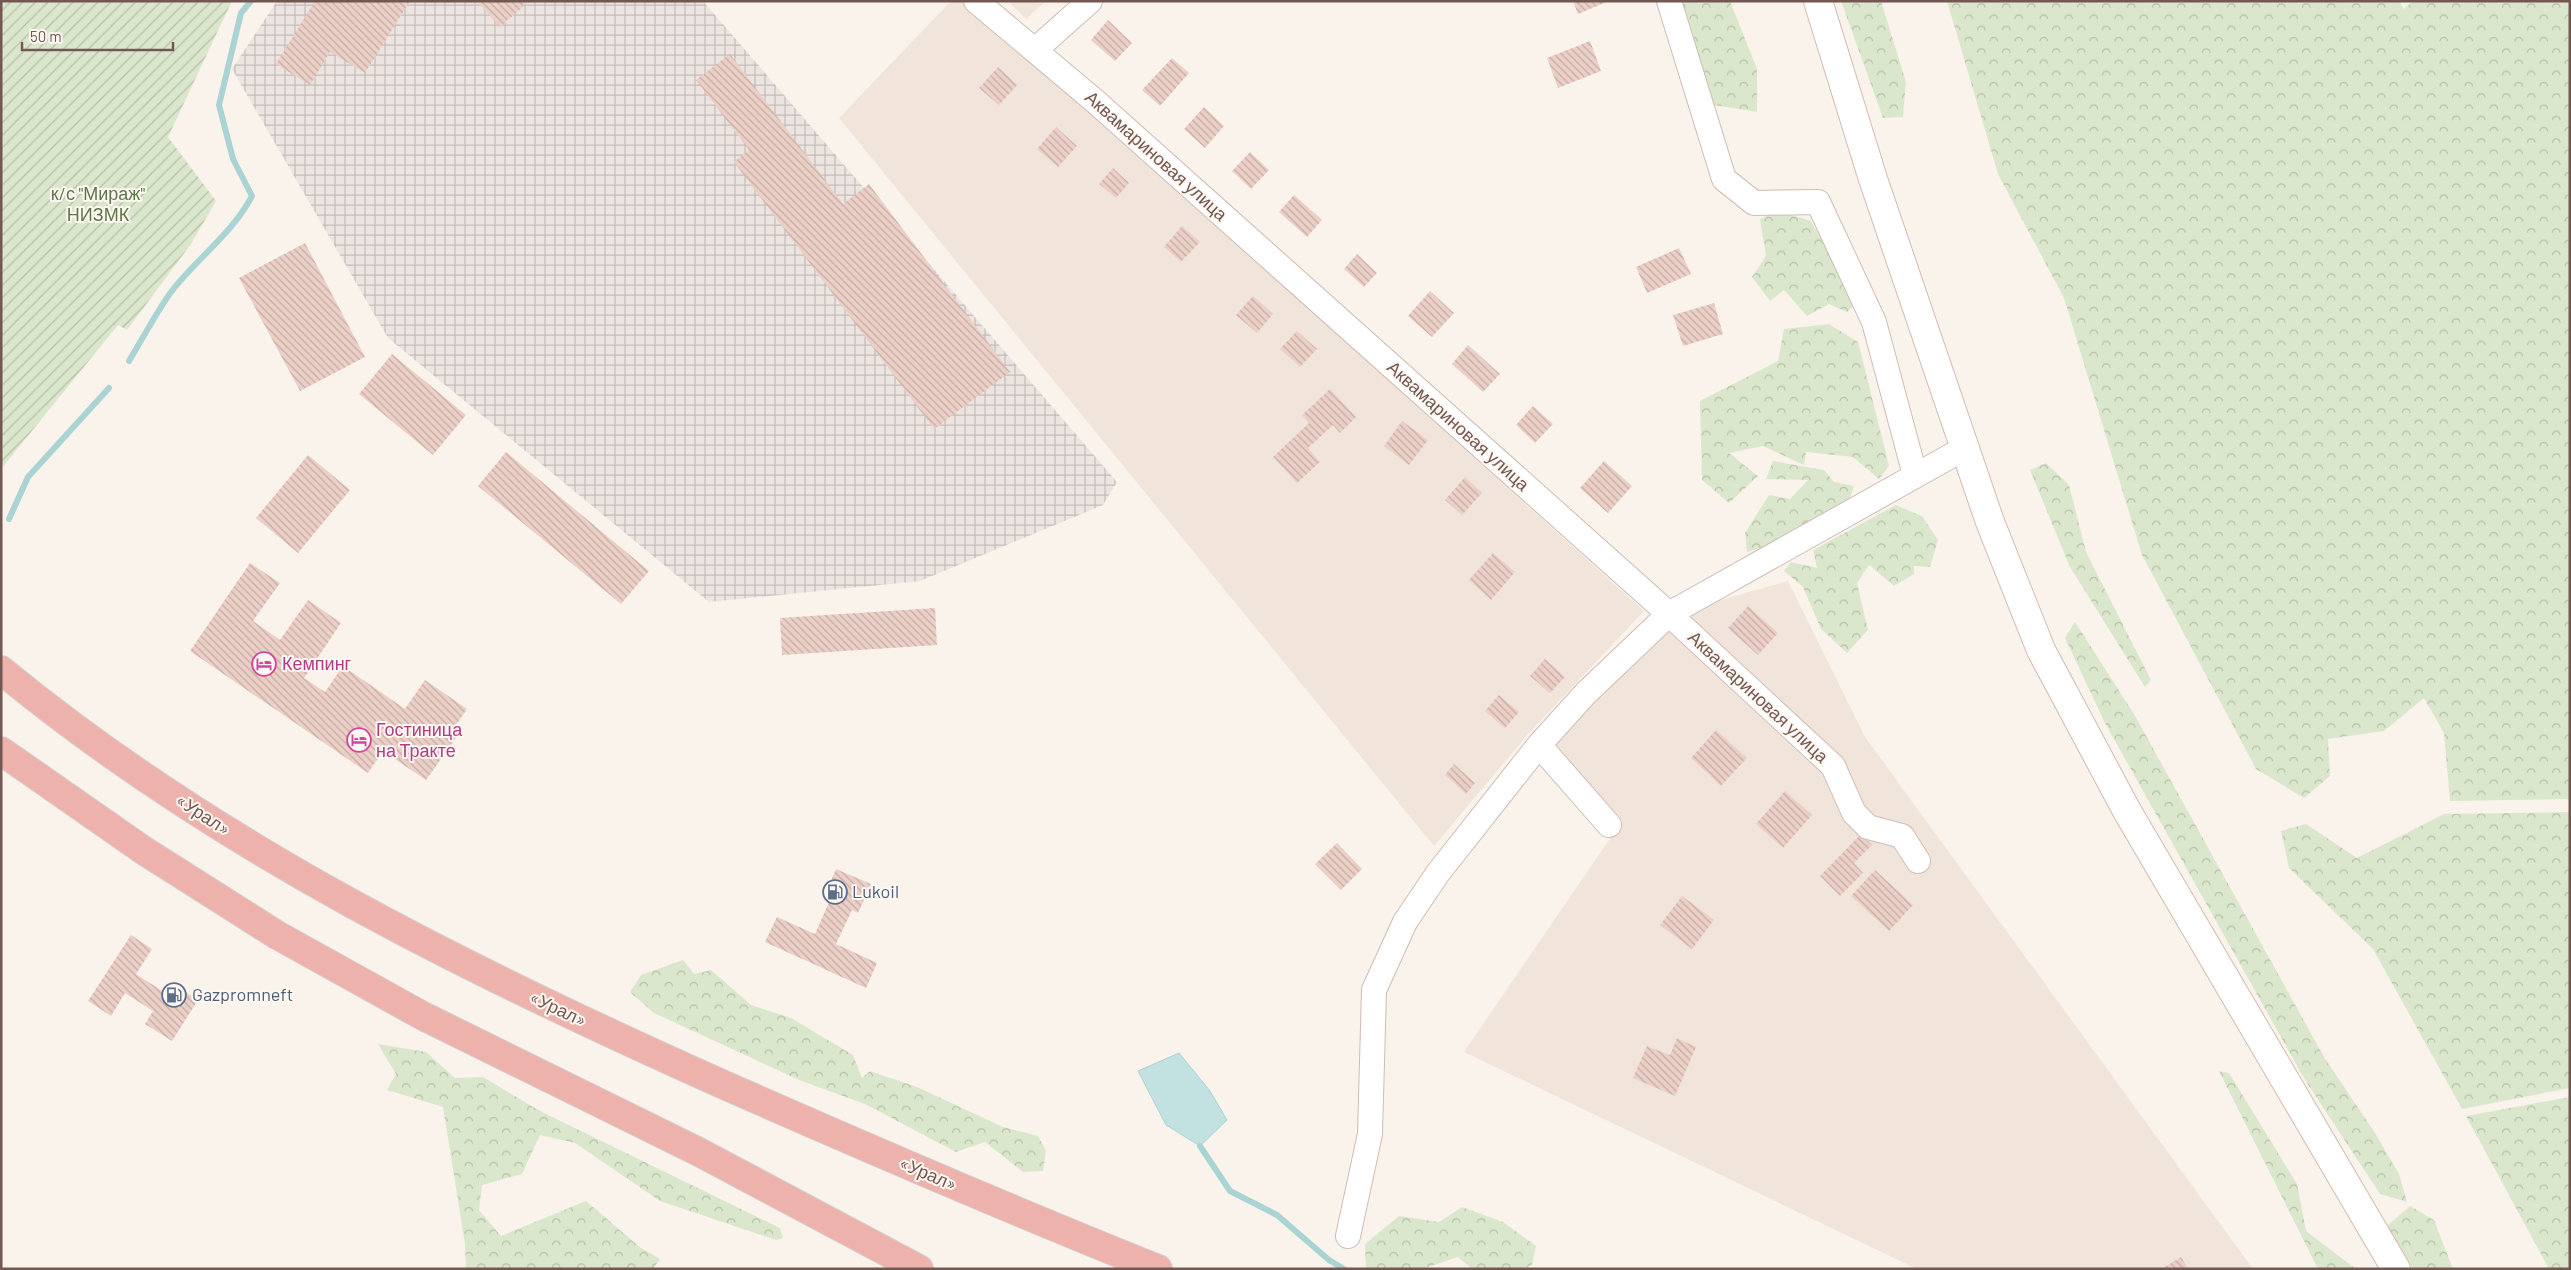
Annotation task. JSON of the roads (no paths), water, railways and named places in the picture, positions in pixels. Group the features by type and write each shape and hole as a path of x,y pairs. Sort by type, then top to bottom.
{"highway":[{"name":"«Урал»","path":"1,670 98,743 214,823 312,881 459,961 672,1062 878,1153 1158,1269"},
{"path":"1,751 143,850 286,940 423,1016 699,1152 919,1269"}],"main road":[{"path":"1818,1 1873,178 1990,522 2041,650 2127,811 2396,1269"}],"street":[{"name":"Аквамариновая улица","path":"976,1 1035,50 1669,614 1832,766 1854,813 1868,827 1902,836 1918,861"},
{"path":"1035,50 1090,1"},
{"path":"1669,1 1724,179 1754,203 1818,202 1874,322 1915,475"},
{"path":"1348,1236 1370,1134 1374,990 1405,922 1438,872 1539,745 1586,693 1669,614 1965,448"},
{"path":"1539,745 1609,825"}],"water":[{"path":"1179,1053 1210,1091 1227,1120 1200,1146 1166,1125 1138,1071"}],"waterway":[{"path":"129,361 171,292 235,222 252,196 233,159 219,105 241,13 251,1"},
{"path":"9,519 28,477 109,388"},
{"path":"1200,1146 1230,1191 1277,1215 1329,1260 1344,1269"}],"place":[{"name":"Кемпинг","path":"264,664"},
{"name":"Гостиница на Тракте","path":"359,740"},
{"name":"Lukoil","path":"835,892"},
{"name":"Gazpromneft","path":"174,995"}],"park label":[{"name":"к/с \"Мираж\" НИЗМК","path":"98,204"}]}
